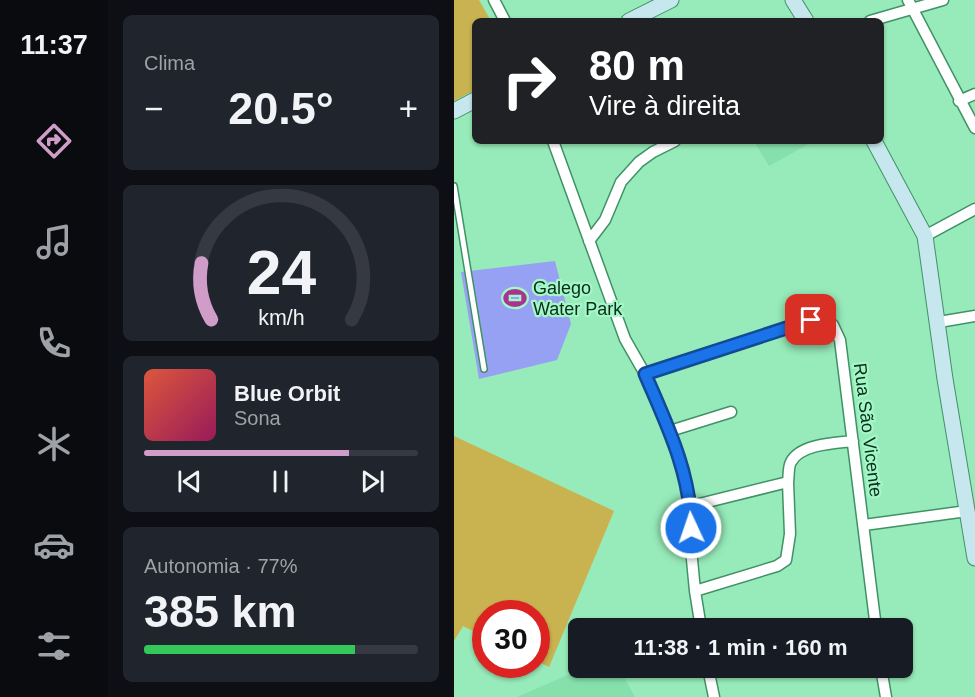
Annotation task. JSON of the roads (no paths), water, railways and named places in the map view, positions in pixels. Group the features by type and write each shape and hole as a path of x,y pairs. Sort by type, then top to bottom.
{"main road":[{"path":"635,18 671,0"},
{"path":"793,0 803,18"},
{"path":"454,111 472,102"},
{"path":"876,144 925,236 939,322 945,380 974,558"}],"street":[{"path":"494,0 503,18"},
{"path":"877,18 911,4 943,0"},
{"path":"911,4 974,128"},
{"path":"959,101 974,94"},
{"path":"554,144 625,339 645,374 670,431 682,470 691,506 691,549 699,618"},
{"path":"589,241 605,220 621,182 639,162 669,144"},
{"path":"925,236 974,209"},
{"path":"939,322 974,316"},
{"name":"Rua São Vicente","path":"645,374 811,320 827,319 840,340 875,618"},
{"path":"670,431 731,412"},
{"path":"695,591 777,567 786,560 790,534 788,482 790,463 799,453 816,446 853,441"},
{"path":"691,506 788,482"},
{"name":"Rua São Vicente","path":"864,525 967,511"},
{"path":"710,678 714,697"},
{"path":"883,678 886,697"}],"lane":[{"path":"454,186 484,369"}],"water":[{"name":"Galego Water Park","path":"555,261 571,324 557,360 479,379 461,272"}],"place":[{"name":"Galego Water Park","path":"515,298"}]}
